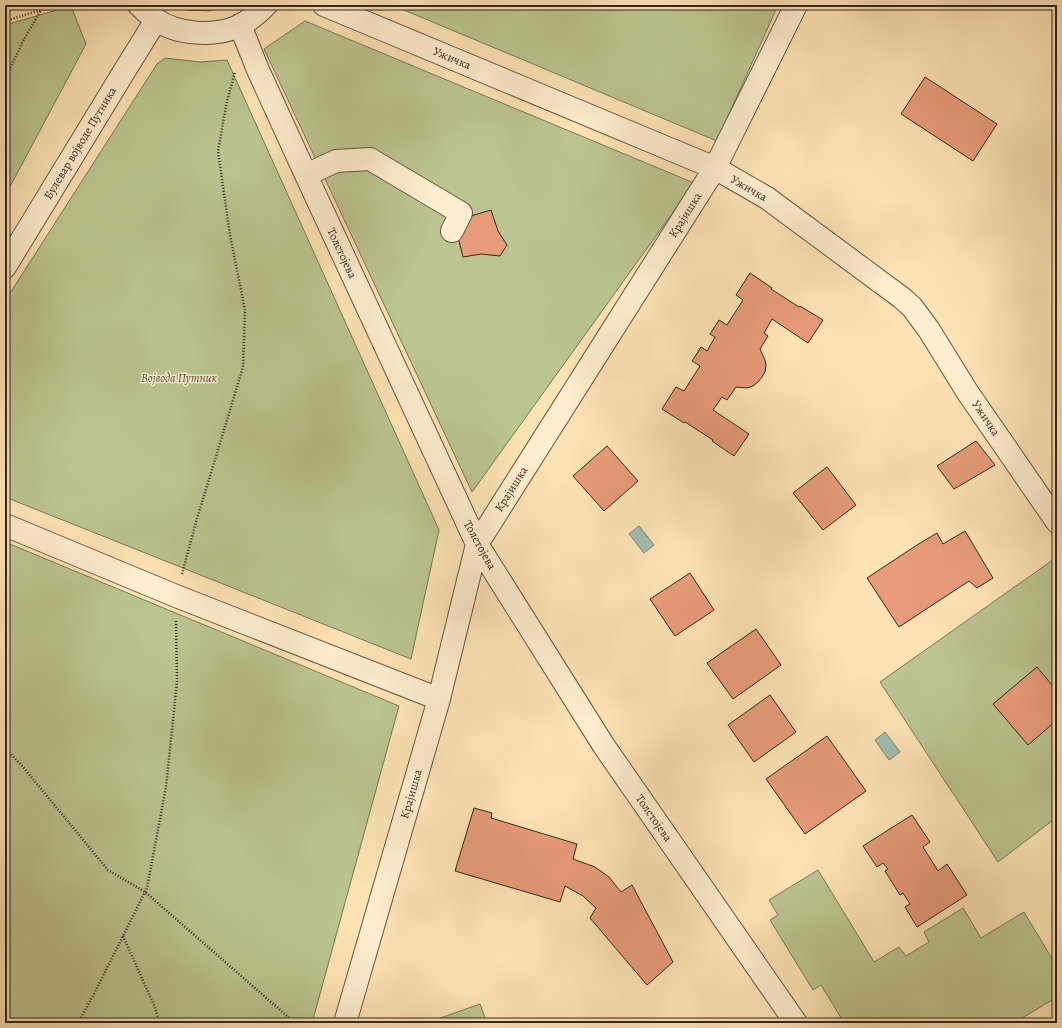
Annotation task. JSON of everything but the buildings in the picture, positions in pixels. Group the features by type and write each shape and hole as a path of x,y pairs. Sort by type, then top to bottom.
{"street":[{"path":"139,5 156,20 187,32 200,33 214,33 228,30 240,25 266,5"},
{"name":"Ужичка","path":"324,5 715,168 767,198 912,307 929,330 968,393 1057,522"},
{"name":"Крајишка","path":"345,1023 439,699 476,544 715,168 796,5"},
{"name":"Булевар војводе Путника","path":"5,267 156,20"},
{"name":"Толстојева","path":"240,25 258,70 476,544 604,746 796,1023"},
{"path":"306,175 336,161 370,159 461,213 452,231"},
{"path":"5,525 176,596 439,699"}],"path":[{"path":"5,21 58,5"},
{"path":"5,75 9,71 22,43 41,10"},
{"path":"78,1023 147,888 166,787 177,682 176,596 196,522 243,367 246,310 230,235 218,151 227,101 236,69"},
{"path":"5,748 23,767 108,870 145,892 295,1023"},
{"path":"123,936 154,1005 160,1023"}],"green space":[{"path":"175,5 228,5 209,11 187,10"},
{"path":"392,5 778,5 717,141"},
{"path":"71,6 86,44 5,196 5,25"},
{"path":"305,21 694,183 472,492 264,49"},
{"name":"Војвода Путник","path":"165,58 200,62 227,60 439,530 411,659 5,497 5,301 157,64"},
{"path":"5,542 399,706 312,1023 5,1023"},
{"path":"1057,557 1057,817 998,862 880,682"},
{"path":"818,870 874,962 899,947 906,956 929,942 924,932 963,908 981,938 1024,912 1057,967 1057,997 1014,1023 840,1023 843,1021 821,985 813,990 770,920 778,915 769,900"},
{"path":"480,1004 487,1023 426,1023"}],"water":[{"path":"639,526 654,545 644,553 629,534"},
{"path":"885,732 900,752 889,760 875,740"}]}
